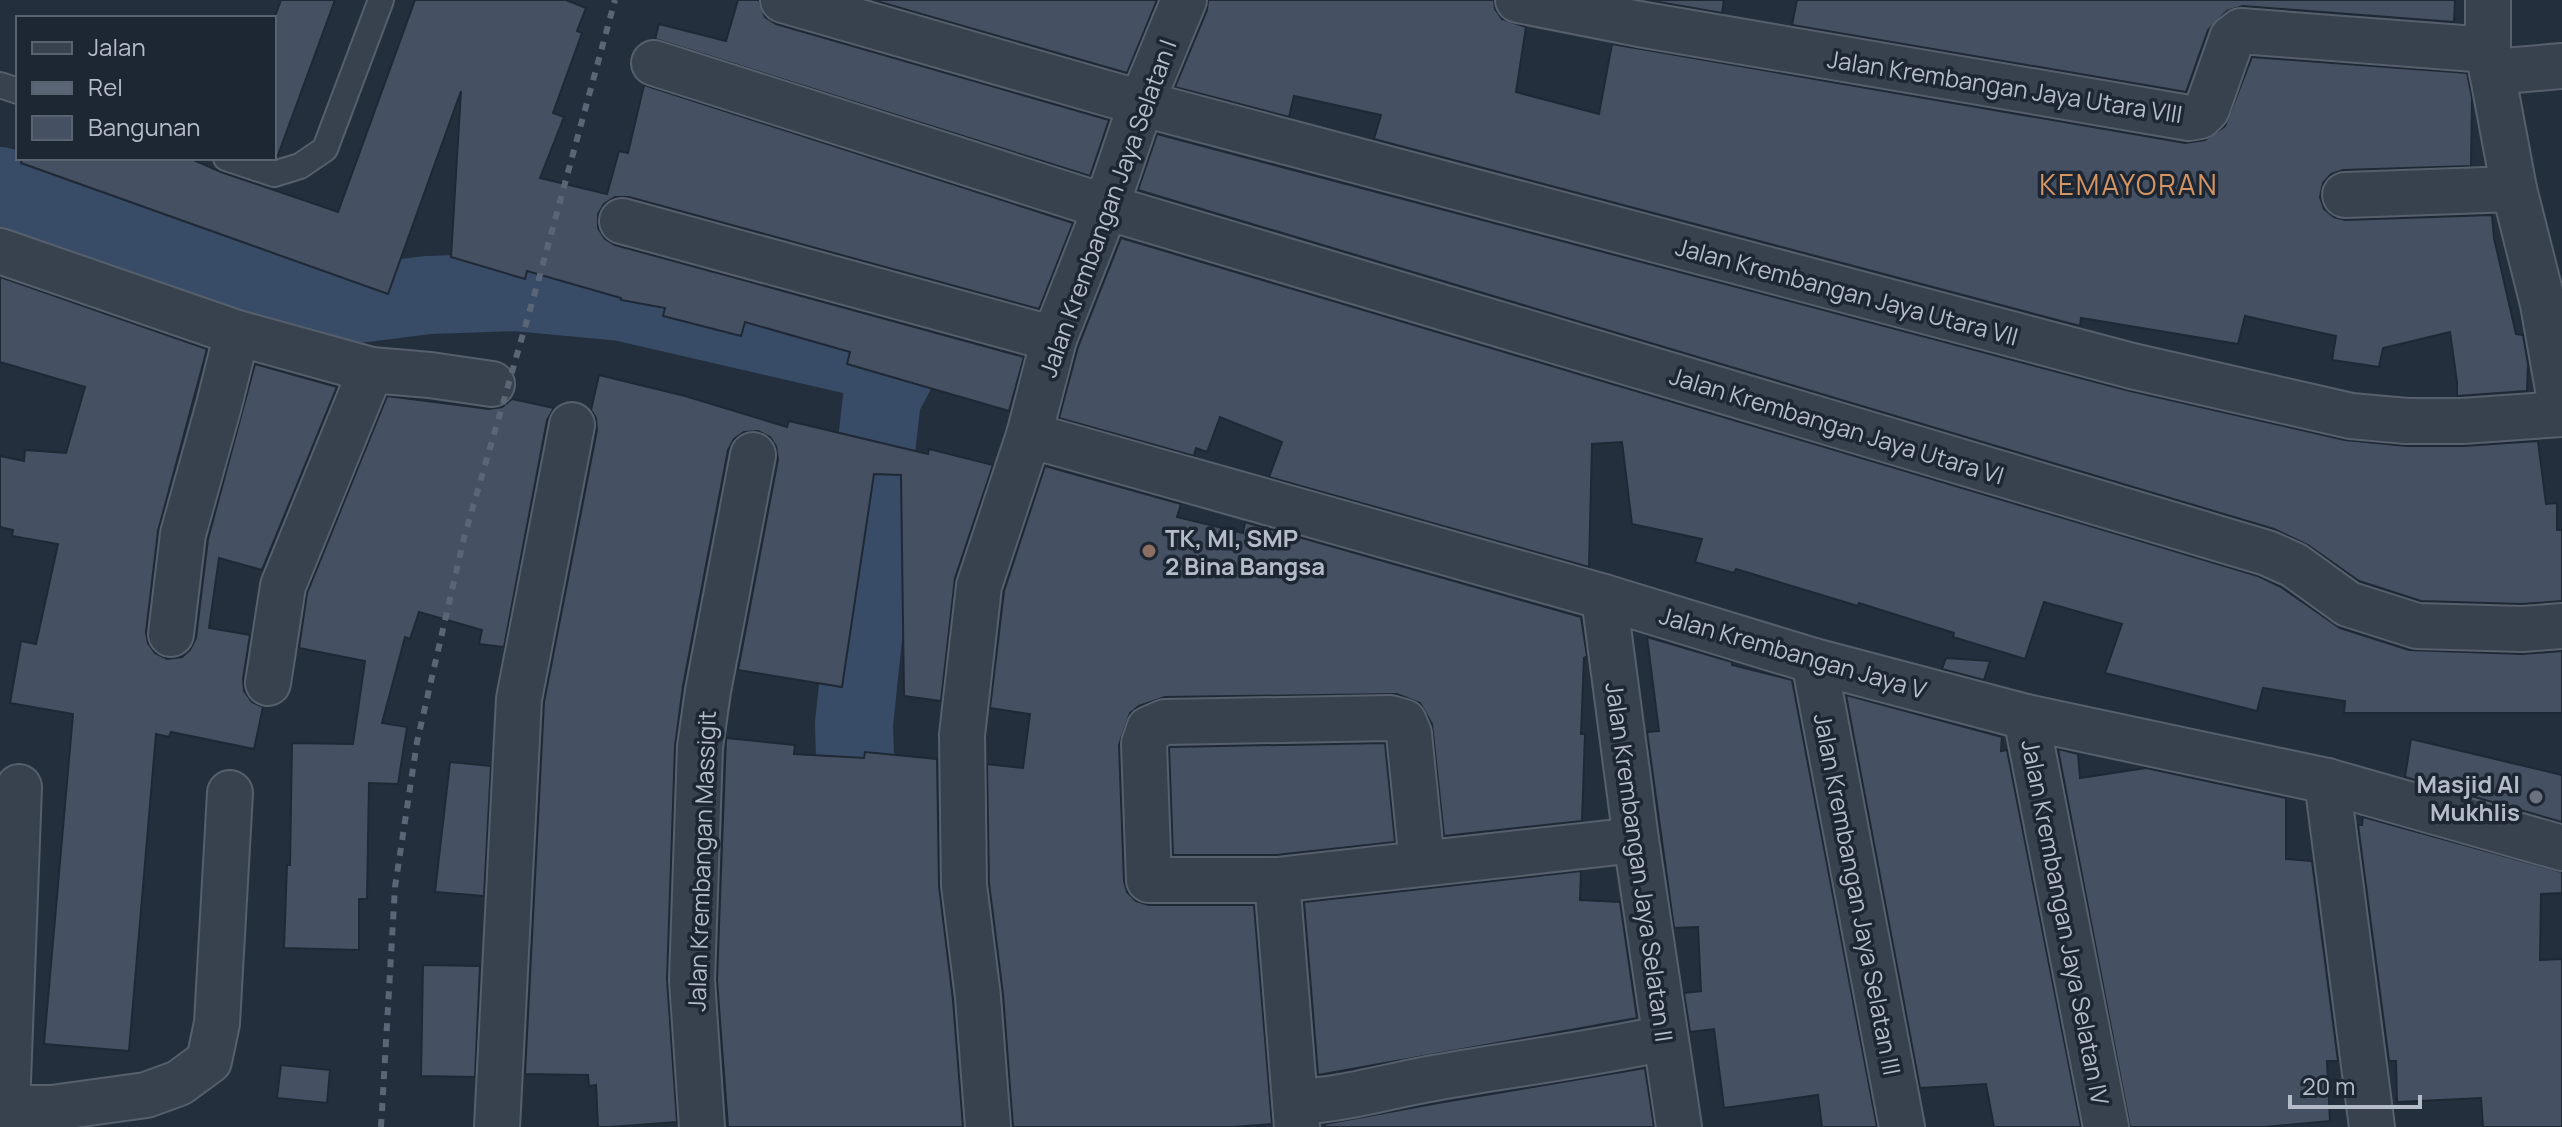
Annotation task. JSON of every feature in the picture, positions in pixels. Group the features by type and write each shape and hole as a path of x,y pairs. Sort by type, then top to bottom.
{"street":[{"name":"Jalan Krembangan Jaya Utara VII","path":"783,0 1141,104 2102,358 2351,416 2407,421 2462,421 2562,413"},
{"name":"Jalan Krembangan Jaya Selatan I","path":"988,1127 978,997 964,885 962,735 979,586 1029,435 1054,339 1106,207 1141,104 1184,0"},
{"name":"Jalan Krembangan Jaya Utara VIII","path":"1518,0 1639,24 2189,118 2200,116 2207,109 2232,38 2241,31 2490,61"},
{"path":"2488,0 2490,61 2514,189 2552,302 2562,413"},
{"path":"2490,61 2562,66"},
{"name":"Jalan Krembangan Jaya Utara VI","path":"654,63 1106,207 2267,553 2294,565 2348,604 2417,626 2523,629 2562,626"},
{"path":"2345,195 2514,189"},
{"path":"622,221 1054,339"},
{"path":"0,251 237,333 371,370 492,384"},
{"path":"171,634 183,534 237,333"},
{"path":"268,683 283,586 371,370"},
{"path":"497,1127 519,699 572,425"},
{"name":"Jalan Krembangan Jaya V","path":"1029,435 1604,597 1814,661 2026,717 2327,781 2562,848"},
{"name":"Jalan Krembangan Massigit","path":"702,1127 692,980 700,747 753,455"},
{"name":"Jalan Krembangan Jaya Selatan II","path":"1604,597 1679,1127"},
{"name":"Jalan Krembangan Jaya Selatan III","path":"1814,661 1902,1127"},
{"name":"Jalan Krembangan Jaya Selatan IV","path":"2026,717 2106,1127"},
{"path":"1422,863 1409,734 1404,722 1390,718 1165,722 1149,729 1144,744 1149,880 1277,880 1636,840"},
{"path":"2327,781 2372,1127"},
{"path":"19,787 4,1108 58,1117 146,1095 179,1083 209,1061 217,1023 230,793"},
{"path":"1277,880 1296,1114 1336,1099 1435,1078 1664,1038"}],"lane":[{"path":"232,160 274,174 300,166 325,149 381,0"}],"building":[{"path":"281,0 335,0 278,155 276,155 275,16"},
{"path":"415,0 566,0 586,8 577,31 582,33 553,113 564,117 540,178 607,194 619,151 628,153 644,85 1073,223 1039,309 629,197 615,197 604,204 598,214 598,228 605,239 615,245 1024,357 1009,411 847,364 850,352 745,322 741,336 663,316 665,308 621,300 527,271 525,279 451,257 461,91 388,294 21,163 22,160 194,160 338,212"},
{"path":"738,0 759,0 765,17 776,24 1109,120 1090,176 655,39 659,24 726,41"},
{"path":"873,0 1157,0 1127,73"},
{"path":"1208,0 1494,0 1495,9 1502,19 1526,27 1516,92 1599,114 1612,44 2185,143 2205,140 2225,126 2252,57 2467,73 2472,98 2471,166 2343,170 2331,174 2323,183 2320,197 2324,209 2334,217 2345,220 2492,215 2494,238 2516,334 2523,335 2528,364 2527,391 2457,396 2450,332 2383,348 2379,367 2332,360 2336,336 2245,316 2238,344 2081,318 2080,326 1374,139 1381,115 1294,96 1289,117 1175,87 1207,10"},
{"path":"1647,0 1724,0 1722,13"},
{"path":"1797,0 2455,0 2454,22 2243,6 2227,11 2208,30 2186,92 1792,25"},
{"path":"1157,134 2126,390 2345,440 2407,446 2538,441 2546,504 2557,503 2557,530 2562,530 2562,601 2522,604 2421,601 2359,581 2308,545 2274,529 1138,190"},
{"path":"1121,238 2258,576 2281,587 2340,628 2409,650 2522,654 2562,651 2562,713 2344,713 2345,701 2263,688 2257,711 2105,673 2122,624 2044,602 2025,659 1859,603 1858,606 1736,569 1734,573 1695,562 1702,539 1632,524 1622,442 1592,444 1589,567 1269,477 1282,442 1220,417 1207,452 1196,448 1194,456 1059,418 1078,347"},
{"path":"0,277 207,349 158,531 146,632 148,643 155,653 167,659 182,657 196,638 208,539 255,364 337,387 262,570 219,558 209,628 250,635 244,691 252,702 263,707 254,749 171,732 169,737 156,734 129,1051 44,1044 73,714 10,703 21,641 36,644 58,544 12,536 13,530 0,527 0,456 24,461 25,450 66,453 85,387 0,362"},
{"path":"599,375 685,396 787,427 789,421 928,454 929,449 993,465 955,578 941,701 904,696 901,475 874,474 842,687 738,670 778,459 776,446 770,437 758,431 744,432 734,439 728,450 683,686 675,746 667,979 677,1122 610,1127 598,1127 596,1085 589,1086 588,1075 525,1074 544,702 597,430 596,418 591,410"},
{"path":"387,396 489,409 502,407 512,399 554,408 547,420 504,647 479,644 482,630 419,612 410,639 405,637 382,723 407,727 398,784 369,783 367,899 359,899 359,950 284,948 287,865 290,865 292,743 353,744 365,661 299,648 307,593"},
{"path":"1045,466 1181,504 1177,517 1243,533 1245,522 1581,617 1587,656 1584,658 1581,734 1585,734 1582,821 1444,836 1432,724 1420,703 1397,694 1165,697 1139,706 1130,713 1119,745 1127,892 1136,901 1149,905 1254,905 1272,1124 1234,1127 1013,1127 1003,994 989,883 987,764 1023,768 1030,714 990,708 1004,591"},
{"path":"1647,637 1732,662 1732,665 1792,680 1877,1127 1822,1127 1818,1095 1724,1108 1714,1029 1690,1032 1684,993 1701,991 1698,927 1674,928 1647,732 1659,731"},
{"path":"1946,658 1990,661 1984,680 1942,669"},
{"path":"1846,695 2002,737 2001,751 2007,750 2081,1127 1994,1127 1986,1084 1920,1088"},
{"path":"726,738 795,745 794,754 864,758 865,752 937,759 939,886 953,1000 963,1127 728,1127 717,980"},
{"path":"2411,739 2562,775 2562,822 2405,777"},
{"path":"1385,743 1395,842 1276,855 1173,855 1169,747"},
{"path":"2058,749 2078,754 2080,778 2146,768 2286,798 2286,859 2312,861 2338,1061 2327,1061 2330,1121 2265,1127 2130,1127"},
{"path":"450,762 491,766 484,896 435,892"},
{"path":"2363,817 2562,872 2562,893 2541,894 2540,960 2562,959 2562,1127 2483,1127 2481,1098 2397,1102 2396,1061 2389,1061 2358,825 2362,825"},
{"path":"1581,871 1580,900 1620,902 1637,1018 1318,1075 1304,902"},
{"path":"423,965 480,966 475,1077 421,1076"},
{"path":"281,1065 330,1070 327,1103 277,1098"},
{"path":"1645,1068 1654,1127 1325,1127 1325,1124 1438,1103"}],"waterway":[{"path":"0,186 349,305 428,295 514,292 622,302 899,366 882,398 875,460 868,591 854,724 856,795 844,866"}],"railway":[{"path":"381,1127 395,887 417,742 464,538 615,0"}],"place":[{"name":"TK, MI, SMP 2 Bina Bangsa","path":"1149,551"},
{"name":"Masjid Al Mukhlis","path":"2536,797"}],"district":[{"name":"KEMAYORAN","path":"2129,184"}]}
